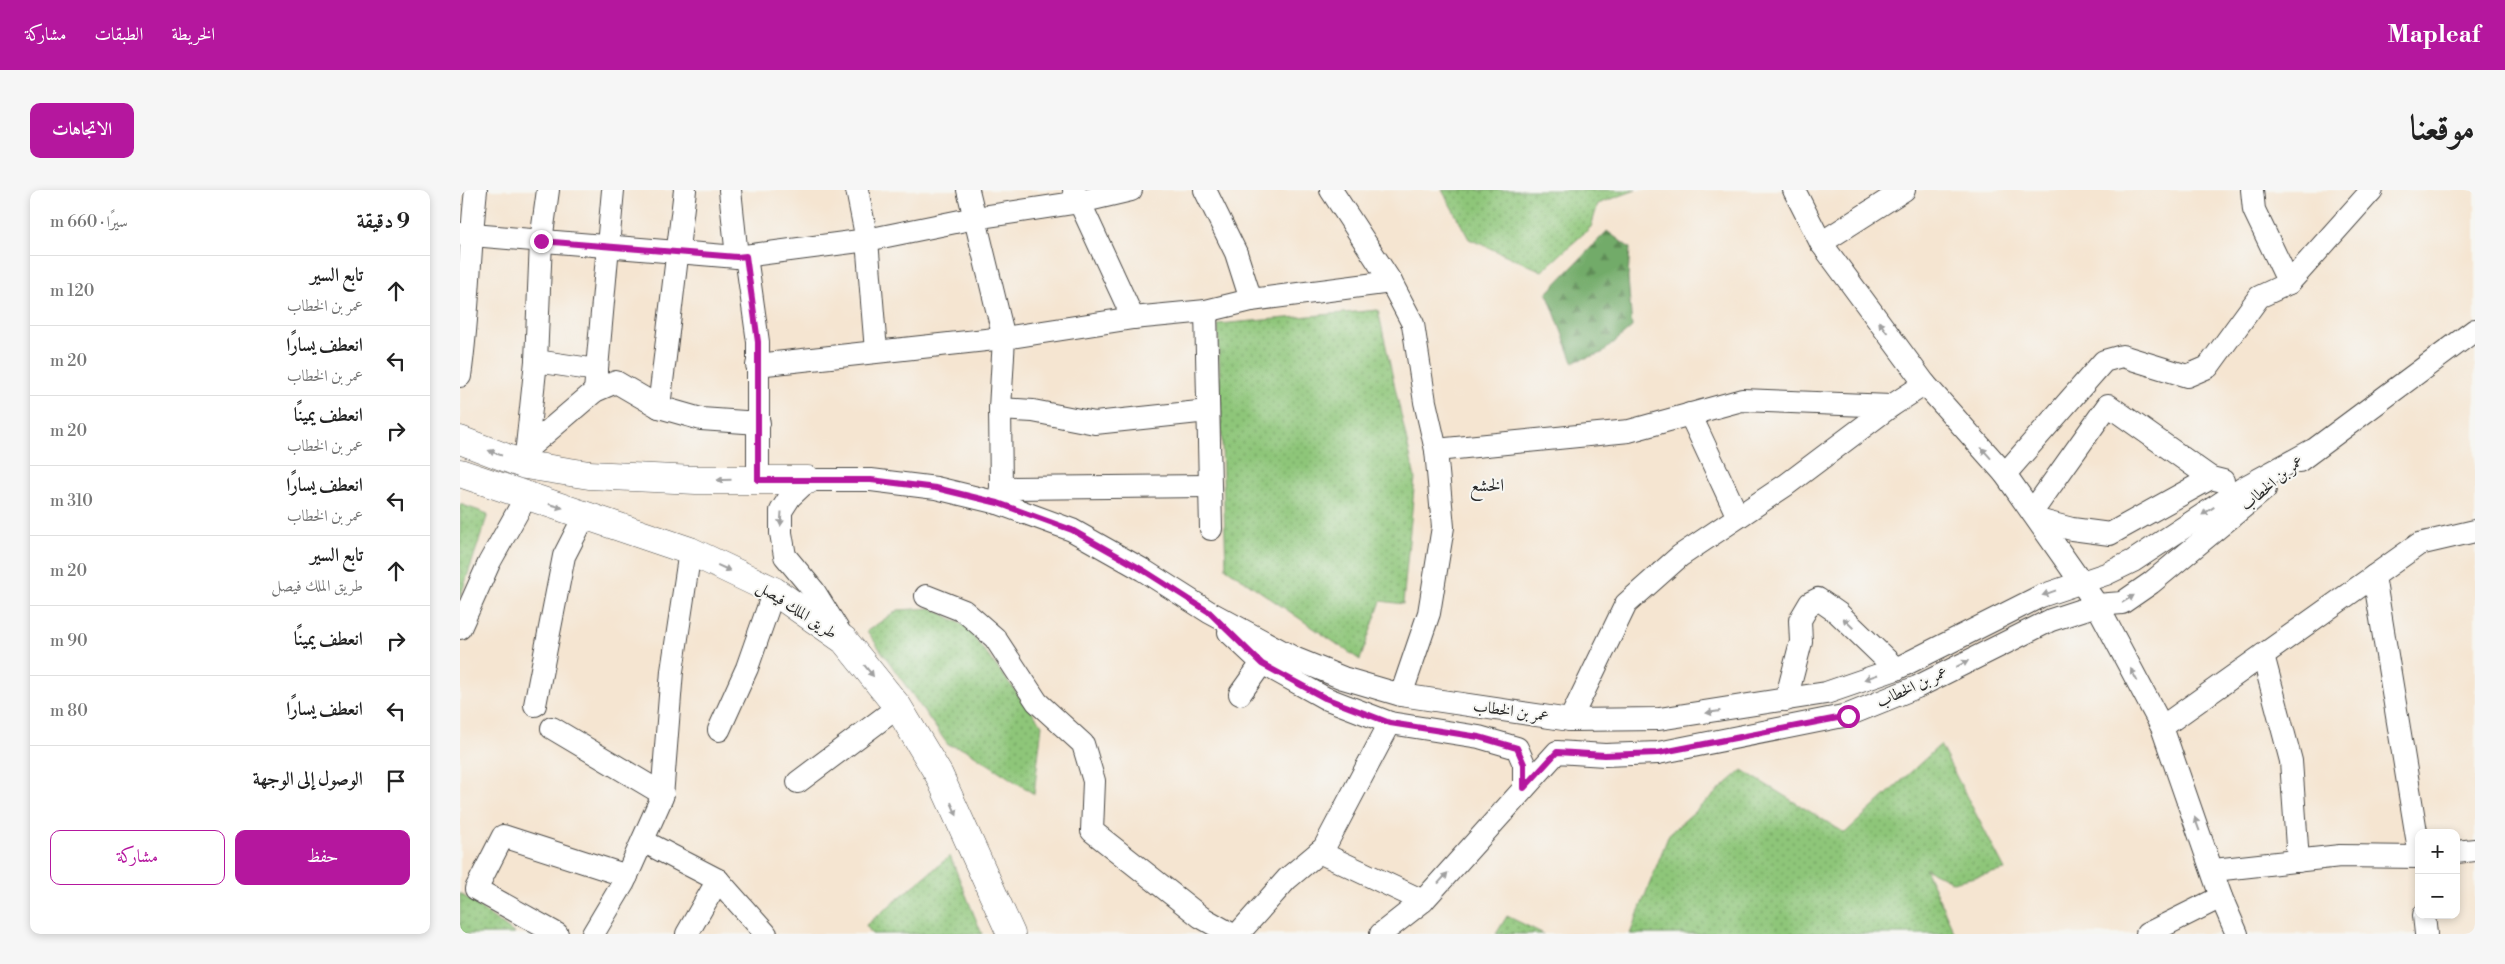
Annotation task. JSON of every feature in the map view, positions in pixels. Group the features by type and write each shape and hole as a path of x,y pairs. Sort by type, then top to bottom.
{"main road":[{"path":"460,440 590,476 696,480 808,480"},
{"name":"طريق الملك فيصل","path":"460,473 526,497 690,551 774,591 844,640 898,707 939,775 1011,934"}],"street":[{"path":"460,376 466,336 465,234 476,190"},
{"path":"526,457 536,361 541,241 548,190"},
{"path":"526,457 596,380 614,190"},
{"path":"659,407 684,190"},
{"path":"730,190 758,342 758,480"},
{"path":"858,190 867,240 876,351"},
{"path":"968,190 1004,338 1000,409 1000,495 1209,486"},
{"path":"465,234 742,256 867,240 1077,196 1131,190"},
{"path":"1205,190 1236,253 1251,300"},
{"path":"1331,190 1391,282 1413,324 1425,402 1436,450 1443,527 1429,613 1401,695"},
{"path":"1794,190 1821,243 1924,384 2005,474 2097,605 2162,727 2214,870 2221,896 2237,934"},
{"path":"1821,243 1904,190"},
{"path":"2252,190 2254,210 2289,284"},
{"path":"2005,474 2104,361 2122,356 2187,376 2208,367 2259,297 2289,284 2372,190"},
{"path":"1077,196 1133,318"},
{"path":"757,365 1004,338 1133,318 1206,311 1251,300 1391,282"},
{"path":"1206,311 1211,528"},
{"name":"عمر بن الخطاب","path":"1524,788 1557,752 1605,755 1658,753 1848,716 1916,687 2051,620 2097,605 2122,603 2151,583 2311,451 2475,330"},
{"path":"536,361 596,380 616,382 659,407 701,419 759,423"},
{"path":"1570,720 1626,604 1680,556 1786,485 1891,406 1924,384"},
{"path":"1436,450 1629,430 1742,400 1891,406"},
{"path":"2035,516 2108,405 2211,478 2246,487"},
{"path":"1000,409 1033,411 1095,423 1208,411"},
{"path":"1690,414 1738,517"},
{"name":"عمر بن الخطاب","path":"808,480 871,480 1000,495 1072,530 1143,570 1209,612 1296,659 1343,678 1401,695 1570,720 1659,719 1826,693 1896,669 2041,596 2106,574 2133,561 2246,487 2311,451"},
{"path":"2035,516 2072,529 2110,534 2211,478"},
{"path":"808,480 790,497 781,511 781,533 785,556 814,591 844,640"},
{"path":"460,628 489,563 526,497"},
{"path":"535,705 564,556 585,515"},
{"path":"2162,727 2419,544 2475,530"},
{"path":"592,934 627,876 663,794 672,671 690,551"},
{"path":"2374,576 2416,829"},
{"path":"719,730 747,668 774,591"},
{"path":"926,596 964,611 995,638 1037,702 1083,744 1094,781 1092,831 1197,925 1231,934"},
{"path":"1786,700 1801,642 1800,620 1810,602 1818,599 1838,613 1896,669"},
{"name":"عمر بن الخطاب","path":"1209,612 1262,664 1325,698 1390,723 1479,737 1517,748 1524,764 1524,788"},
{"path":"2263,656 2291,761 2298,861"},
{"path":"1240,694 1262,664"},
{"path":"798,782 898,707"},
{"path":"1238,934 1287,879 1324,848 1390,723"},
{"path":"552,728 663,794"},
{"path":"1381,934 1423,901 1524,788"},
{"path":"557,934 476,889 503,836 627,876"},
{"path":"643,841 718,880 766,934"},
{"path":"2460,852 2475,850"},
{"path":"1319,852 1423,901"},
{"path":"2214,870 2340,856 2415,856"},
{"path":"687,934 718,880"},
{"path":"2147,934 2221,896"},
{"path":"2424,919 2426,934"}],"green space":[{"path":"1442,190 1636,190 1598,204 1591,227 1542,271 1469,239"},
{"path":"1607,231 1630,248 1628,278 1632,327 1602,353 1573,362 1547,293"},
{"path":"1378,310 1415,478 1403,604 1381,601 1360,660 1226,568 1218,324"},
{"path":"460,504 488,514 460,598"},
{"path":"932,608 965,626 1042,725 1034,794 965,749 948,745 867,631 898,610"},
{"path":"1940,745 2005,870 1953,882 1925,868 1955,934 1630,934 1669,834 1742,770 1845,833"},
{"path":"950,856 982,934 872,934 866,925"},
{"path":"460,893 515,934 460,934"},
{"path":"1507,916 1544,934 1496,934"}],"district":[{"name":"الخشع","path":"1487,485"}],"route":[{"path":"541,241 737,257 746,256 758,342 758,480 871,480 936,488 998,503 1072,530 1143,570 1209,612 1262,664 1325,698 1390,723 1479,737 1502,742 1517,748 1524,764 1524,788 1557,752 1605,755 1658,753 1848,716"}]}
